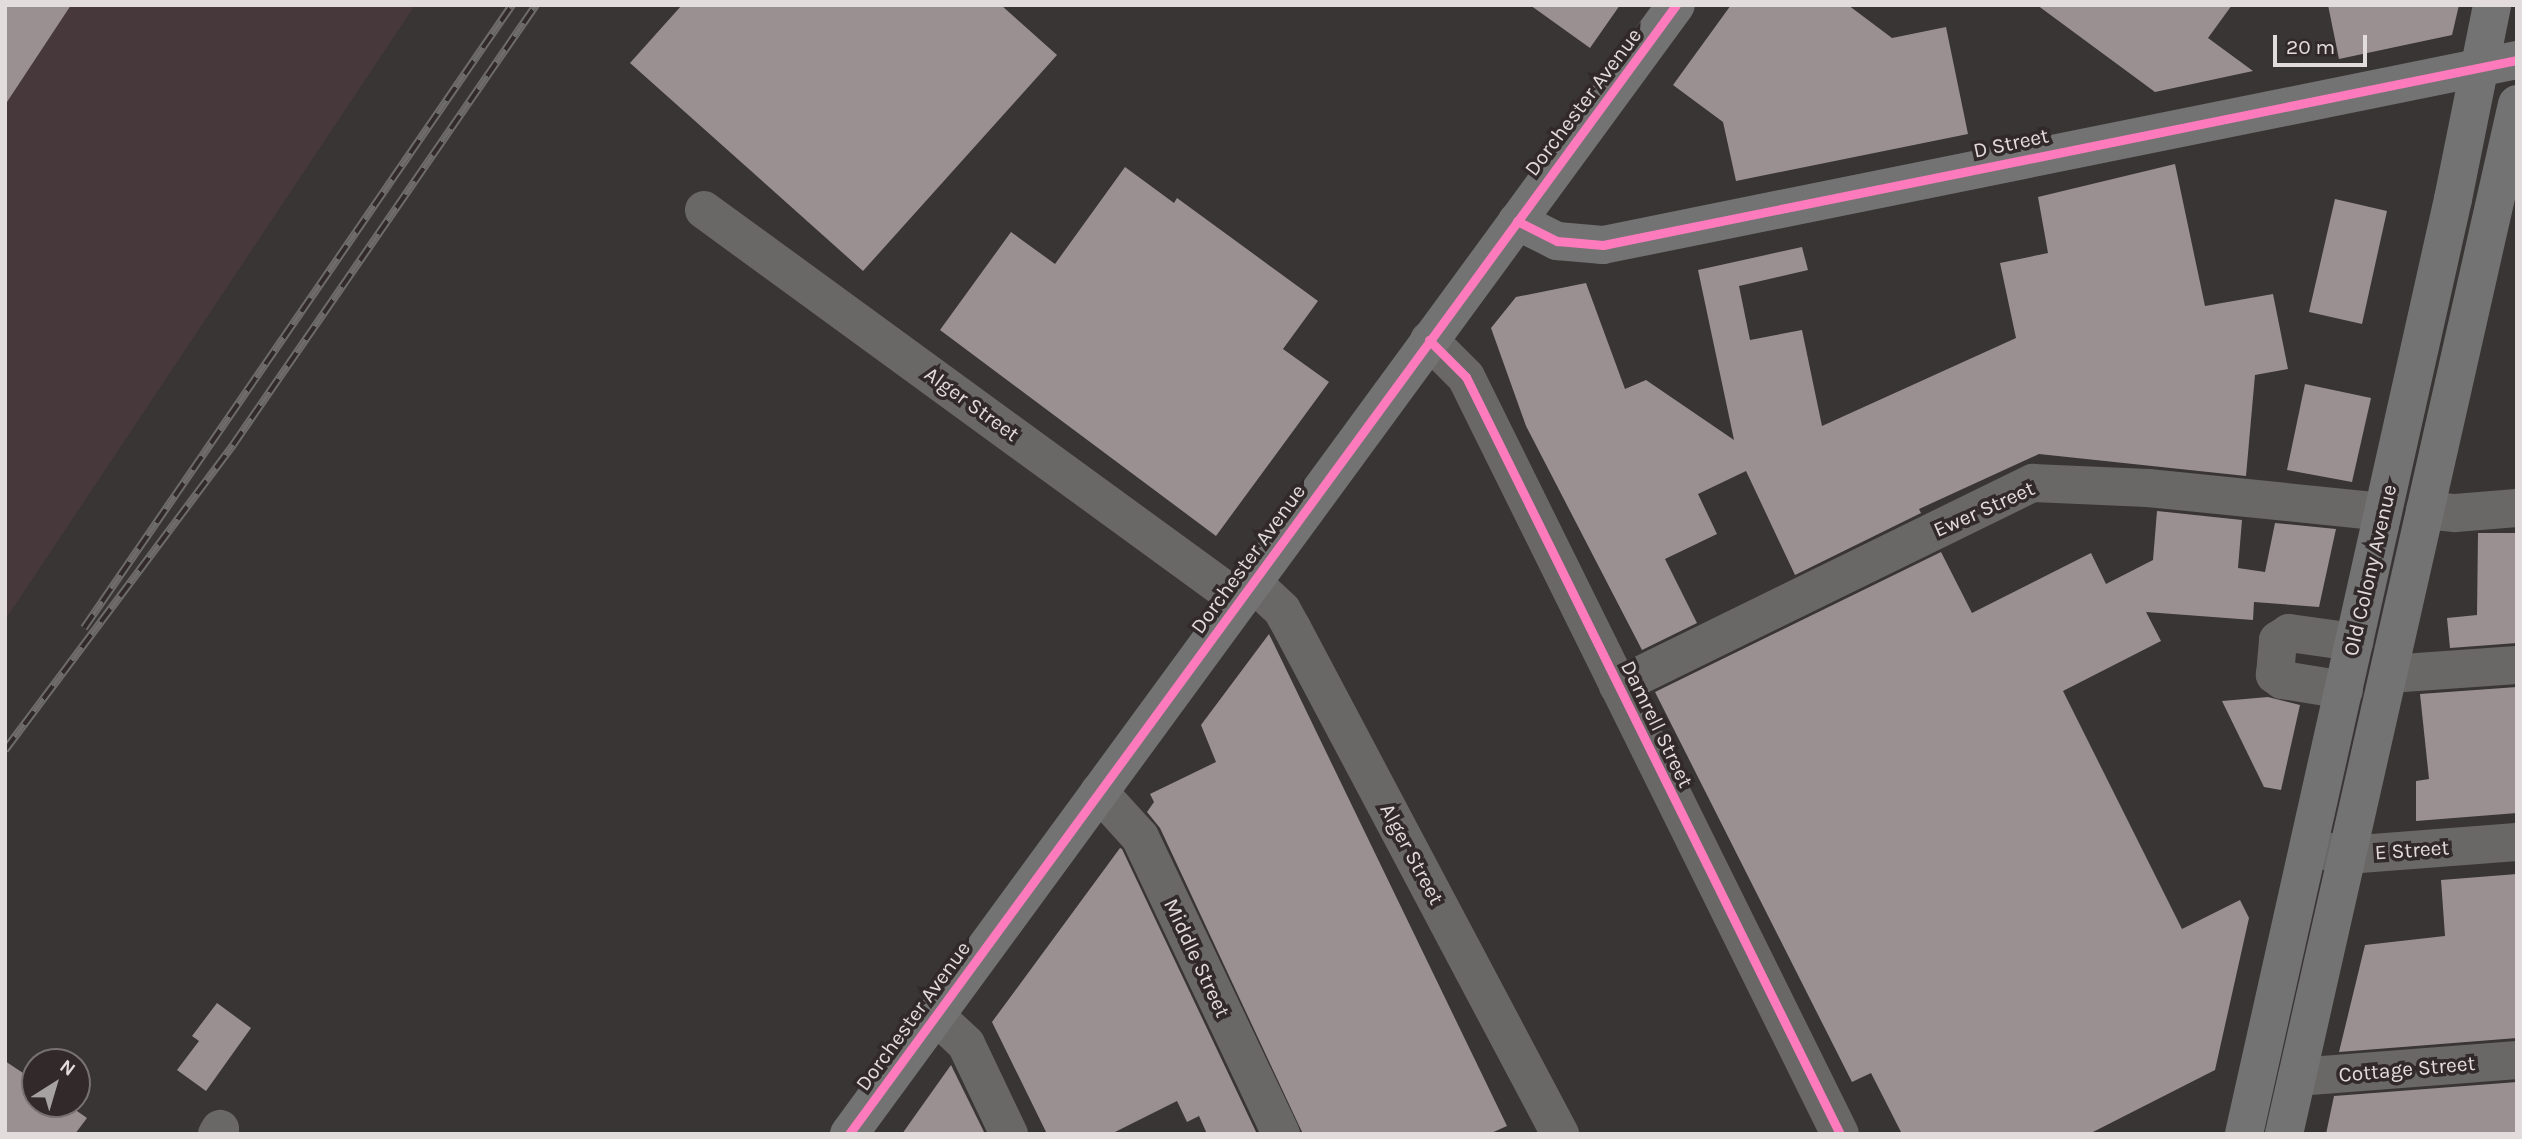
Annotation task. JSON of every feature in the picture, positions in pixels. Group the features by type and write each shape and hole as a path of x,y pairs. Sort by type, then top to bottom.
{"main road":[{"name":"Dorchester Avenue","path":"849,1134 1676,5"},
{"name":"Old Colony Avenue","path":"2244,1134 2454,200 2492,5"},
{"name":"D Street","path":"1517,221 1557,241 1603,245 2517,60"},
{"name":"Old Colony Avenue","path":"2284,1134 2517,104"}],"street":[{"name":"Alger Street","path":"704,210 1246,591 1282,610 1560,1134"},
{"name":"Damrell Street","path":"1429,340 1466,377 1840,1134"},
{"name":"Ewer Street","path":"1618,686 2033,483 2148,488 2383,512"},
{"path":"2425,510 2455,513 2517,508"},
{"path":"2344,690 2282,680 2275,675 2278,640 2289,633 2354,642"},
{"path":"2389,674 2517,665"},
{"name":"Middle Street","path":"1098,792 1140,837 1281,1134"},
{"name":"E Street","path":"2309,849 2347,855 2517,842"},
{"path":"935,1015 966,1044 1008,1133"},
{"name":"Cottage Street","path":"2297,1077 2517,1060"}],"shaded area":[{"path":"5,5 415,5 5,620"}],"building":[{"path":"5,5 71,5 5,105"},
{"path":"682,5 1001,5 1057,55 863,271 630,63"},
{"path":"1530,5 1620,5 1590,48"},
{"path":"1731,5 1848,5 1892,38 1946,27 1968,134 1736,181 1723,122 1673,85"},
{"path":"2037,5 2232,5 2208,38 2253,71 2155,92"},
{"path":"2328,5 2459,5 2452,35 2339,59"},
{"path":"2175,164 2205,306 2273,294 2288,369 2255,375 2246,476 2039,454 1919,509 1921,513 1795,575 1746,471 1698,494 1717,534 1665,559 1697,623 1642,650 1526,426 1491,328 1516,297 1586,283 1625,389 1646,380 1734,440 1698,270 1802,247 1808,270 1739,286 1750,340 1802,330 1822,426 2016,338 2000,263 2048,253 2038,197"},
{"path":"1125,167 1174,203 1177,198 1318,301 1283,349 1329,382 1216,536 940,330 1011,232 1055,264"},
{"path":"2335,199 2387,211 2362,324 2309,312"},
{"path":"2305,384 2371,398 2352,482 2287,470"},
{"path":"2157,511 2242,520 2238,568 2265,572 2275,523 2336,529 2319,607 2254,602 2253,620 2146,612 2161,641 2063,691 2182,929 2240,900 2249,918 2215,1070 2089,1134 1902,1134 1871,1073 1852,1082 1655,692 1941,552 1972,613 2091,553 2106,584 2153,560"},
{"path":"2478,533 2517,533 2517,643 2450,648 2447,618 2477,615"},
{"path":"1269,634 1507,1126 1489,1134 1303,1134 1160,828 1147,812 1154,802 1150,794 1216,762 1201,725"},
{"path":"2517,687 2517,813 2416,821 2416,781 2429,779 2420,694"},
{"path":"2268,697 2300,705 2281,790 2264,787 2222,701"},
{"path":"1120,848 1257,1134 1207,1134 1199,1116 1187,1122 1177,1101 1111,1134 1047,1134 992,1022"},
{"path":"2517,874 2517,1038 2339,1052 2365,945 2445,936 2441,880"},
{"path":"217,1003 251,1028 206,1091 177,1070 199,1041 192,1036"},
{"path":"5,1061 21,1072 21,1118 87,1118 75,1134 5,1134"},
{"path":"951,1065 985,1134 902,1134 919,1110"},
{"path":"2517,1082 2517,1134 2326,1134 2334,1096"}],"railway":[{"path":"84,628 512,5"},
{"path":"5,750 233,445 536,5"}],"cycle path":[{"path":"849,1134 1676,5"},
{"path":"1517,221 1557,241 1603,245 2517,60"},
{"path":"1429,340 1466,377 1840,1134"}]}
